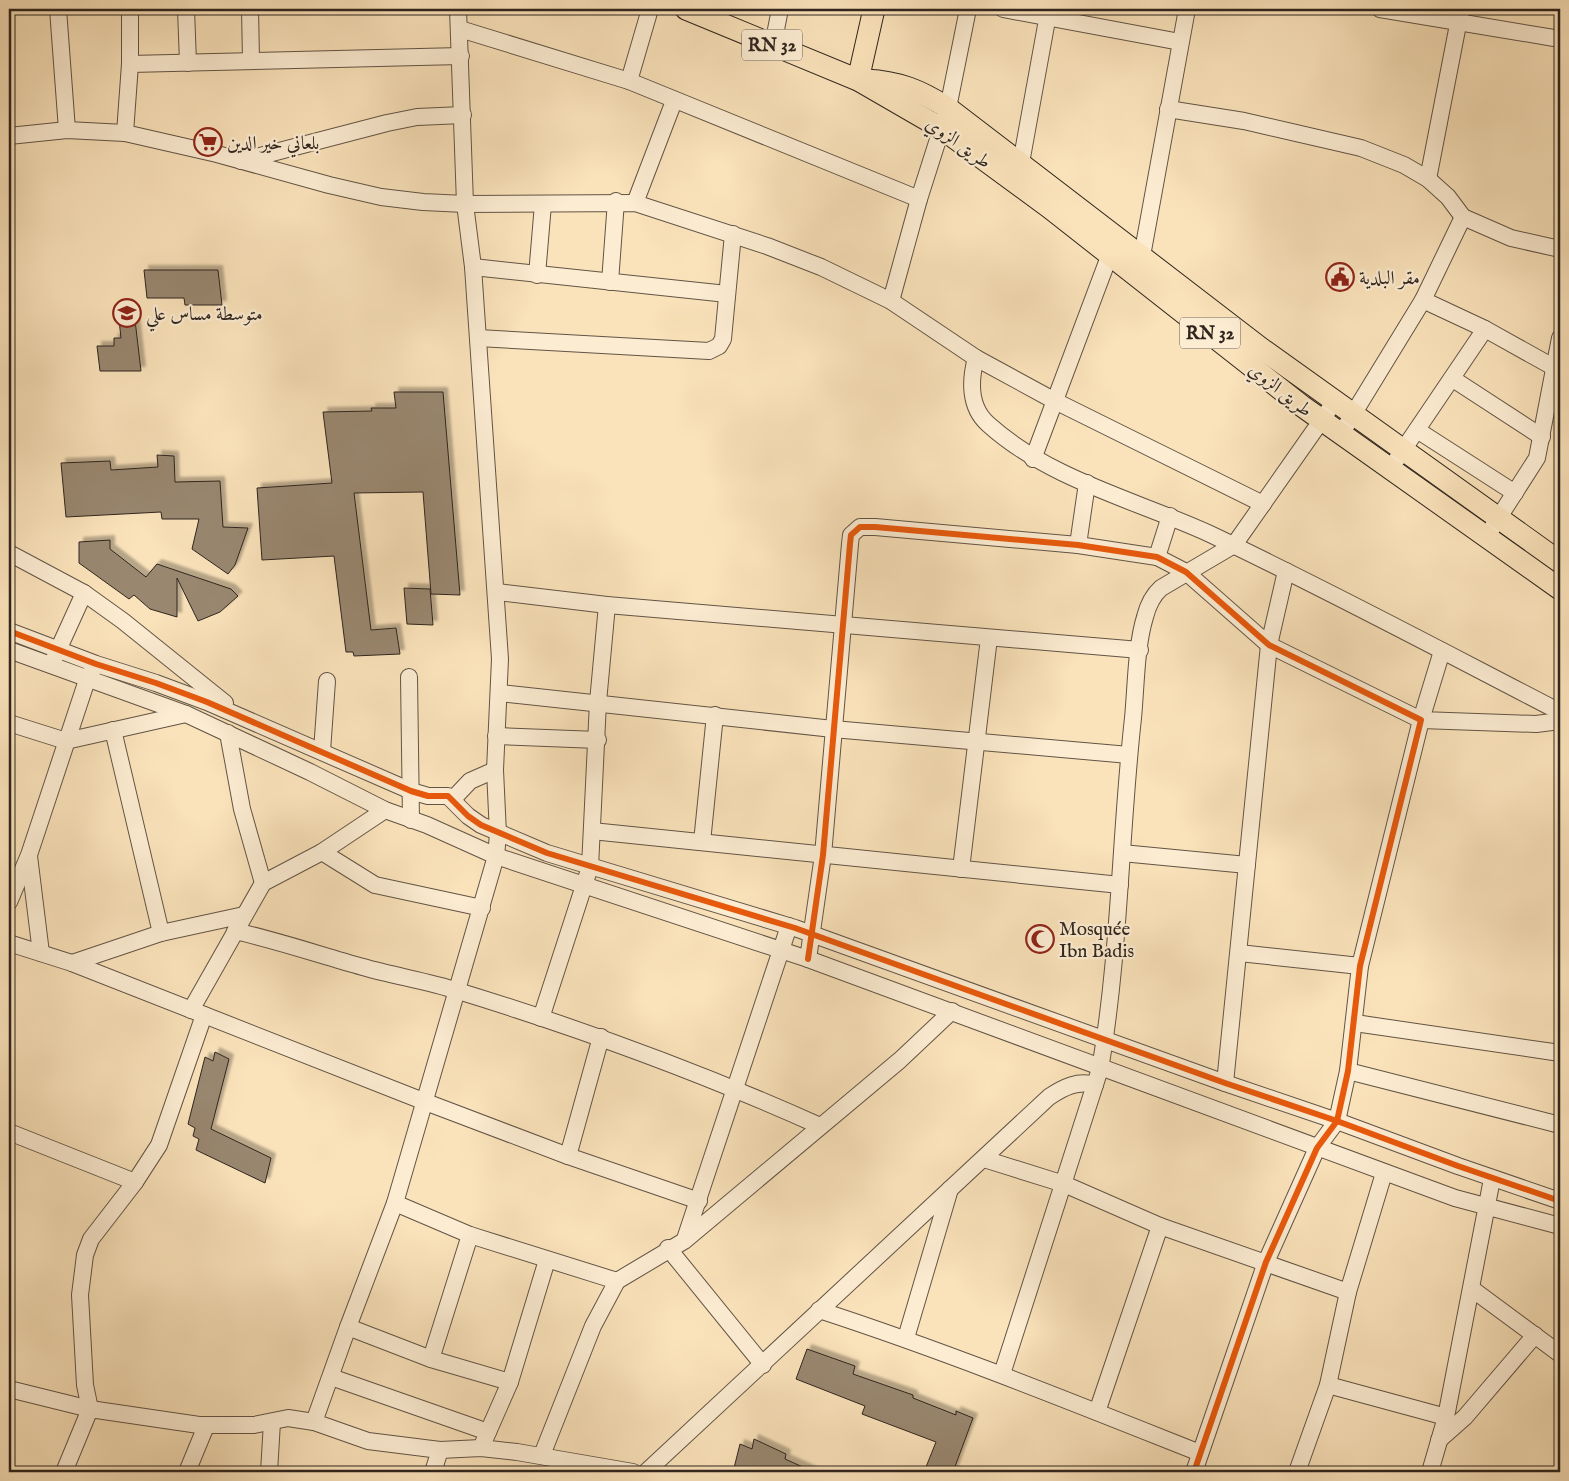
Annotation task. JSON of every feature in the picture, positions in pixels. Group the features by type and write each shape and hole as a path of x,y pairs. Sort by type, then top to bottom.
{"main road":[{"name":"طريق الزوي","path":"686,9 858,80 892,82 921,92 944,118 1140,267 1321,420 1390,469 1492,527 1560,562"},
{"path":"858,80 874,9"},
{"name":"طريق الزوي","path":"1140,267 1262,349 1403,450 1492,527 1560,590"}],"street":[{"path":"58,9 67,130"},
{"path":"125,134 130,64 130,9"},
{"path":"186,9 188,63"},
{"path":"250,9 251,60"},
{"path":"314,1422 395,1203 496,856 498,834 495,770 500,693 497,592 473,267 466,204 462,56 458,9"},
{"path":"629,81 650,9"},
{"path":"773,45 780,9"},
{"path":"891,301 944,118 968,9"},
{"path":"1002,9 1048,12 1180,42"},
{"path":"1140,267 1187,9"},
{"path":"1380,9 1460,15 1560,39"},
{"path":"1019,174 1048,12"},
{"path":"1428,179 1460,15"},
{"path":"460,29 629,81 674,101 919,199"},
{"path":"130,64 462,56"},
{"path":"635,203 674,101"},
{"path":"1168,109 1244,121 1361,148 1404,165 1428,179 1448,197 1463,217 1511,238 1560,249"},
{"path":"241,161 387,123 416,117 463,114"},
{"path":"9,136 67,130 125,134 241,161 381,197 466,204 635,203 733,234 821,267 891,301 976,358 1054,401 1263,504"},
{"path":"610,282 616,202"},
{"path":"537,275 543,204"},
{"path":"1341,434 1424,300 1463,217"},
{"path":"478,338 709,351 722,342 733,234"},
{"path":"1033,459 1113,246"},
{"path":"473,267 727,294"},
{"path":"1424,300 1485,329 1555,368"},
{"path":"1390,469 1453,379 1485,329"},
{"path":"1492,527 1536,458 1542,437 1560,338"},
{"path":"976,358 971,386 979,413 987,423 1033,459 1234,545 1560,712"},
{"path":"1453,379 1542,437"},
{"path":"1002,1374 1100,1069 1106,1038 1120,885 1129,755 1144,618 1152,598 1161,588 1234,545 1335,401"},
{"path":"1417,430 1515,493"},
{"path":"1078,546 1087,483"},
{"path":"1157,557 1170,516"},
{"path":"808,959 813,936 823,855 841,626 851,535 860,527 1078,546 1157,557 1186,572 1269,645 1421,720 1536,724 1560,721"},
{"path":"9,553 84,593 123,621 242,717"},
{"path":"1225,1083 1269,645 1286,571"},
{"path":"497,592 607,606 1140,650"},
{"path":"50,666 84,593"},
{"path":"541,1018 590,867 598,740 598,702 607,606"},
{"path":"9,630 96,664 156,683 242,717 411,791 428,796 446,796 453,799 472,820 498,834 590,867 789,926 1106,1038 1225,1083 1337,1121 1492,1179 1560,1201"},
{"path":"961,869 975,741 989,638"},
{"path":"9,650 86,680 186,714 385,810 496,856 808,959 1384,1173 1486,1207 1560,1226"},
{"path":"1194,1472 1266,1262 1317,1148 1337,1121 1348,1071 1355,1023 1360,966 1421,720 1442,651"},
{"path":"11,892 28,855 86,680 96,664"},
{"path":"409,677 411,820"},
{"path":"322,751 327,681"},
{"path":"500,693 598,702 833,729 1129,755"},
{"path":"9,723 66,741 186,714"},
{"path":"702,842 715,715"},
{"path":"113,730 161,933"},
{"path":"228,733 242,809 263,883"},
{"path":"496,736 598,740"},
{"path":"453,799 470,781 495,770"},
{"path":"64,1472 90,1409 85,1385 80,1295 82,1270 91,1239 135,1182 159,1145 197,1012 235,931 263,883 322,852 385,810"},
{"path":"592,831 1120,885"},
{"path":"322,852 375,885 482,908"},
{"path":"1122,853 1247,865"},
{"path":"28,855 41,953"},
{"path":"72,963 161,933 244,914"},
{"path":"684,1241 699,1201 734,1088 789,926"},
{"path":"235,931 277,940 362,967 456,990 601,1037 734,1088 820,1126"},
{"path":"9,943 72,963 423,1102 568,1156 699,1201"},
{"path":"1239,953 1360,966"},
{"path":"542,1455 593,1326 617,1281 668,1248 684,1241 900,1060 952,1011"},
{"path":"1355,1023 1560,1053"},
{"path":"568,1156 601,1037"},
{"path":"1348,1071 1560,1125"},
{"path":"646,1472 1049,1097 1073,1084 1087,1083 1095,1085"},
{"path":"9,1132 135,1182"},
{"path":"984,1159 1064,1184 1160,1226 1348,1292"},
{"path":"1297,1472 1328,1385 1348,1292 1384,1173"},
{"path":"1430,1472 1446,1417 1492,1179"},
{"path":"906,1338 950,1189"},
{"path":"395,1203 470,1235 617,1281"},
{"path":"1098,1412 1160,1226"},
{"path":"431,1359 470,1235"},
{"path":"668,1248 764,1364"},
{"path":"481,1448 510,1382 547,1260"},
{"path":"1472,1289 1560,1354"},
{"path":"819,1310 906,1338 1002,1374 1200,1453"},
{"path":"348,1327 431,1359 510,1382"},
{"path":"1439,1440 1472,1410 1535,1335"},
{"path":"331,1377 488,1432"},
{"path":"1328,1385 1446,1417"},
{"path":"9,1389 90,1409 206,1426 254,1425 294,1418 314,1422 368,1441 440,1450 481,1448 542,1455 557,1466 633,1472"},
{"path":"269,1472 272,1422"},
{"path":"187,1472 206,1426"},
{"path":"433,1472 440,1450"}],"building":[{"path":"144,270 218,270 222,305 185,305 184,298 147,298"},
{"path":"119,320 135,320 141,371 100,371 97,346 114,346 114,338 121,338"},
{"path":"394,392 443,392 460,595 431,594 423,492 354,493 371,630 396,628 400,654 354,656 353,652 346,652 334,556 262,560 257,488 332,483 323,412 372,411 371,408 396,408"},
{"path":"157,455 174,456 175,482 220,481 223,527 248,528 235,565 228,574 192,549 199,519 162,519 161,512 66,517 61,463 110,461 111,470 158,467"},
{"path":"110,540 110,549 146,577 157,564 231,589 238,596 220,612 198,621 177,578 177,617 150,609 134,595 129,599 79,563 79,542"},
{"path":"404,588 430,589 433,625 407,624"},
{"path":"215,1052 229,1059 211,1129 271,1158 265,1183 196,1150 199,1139 193,1136 195,1128 188,1124 205,1057 213,1061"},
{"path":"807,1349 855,1366 853,1374 913,1395 913,1398 956,1415 956,1411 973,1418 953,1472 924,1472 936,1442 862,1414 865,1406 796,1379"},
{"path":"754,1439 786,1454 785,1459 814,1472 733,1472 740,1444 752,1449"}],"cycle path":[{"path":"808,959 823,855 851,535 860,527 1078,545 1157,557 1186,572 1269,645 1421,720 1360,966 1348,1071 1337,1121 1317,1148 1266,1262 1194,1472"},
{"path":"9,631 96,664 207,702 411,791 428,796 448,796 468,816 481,825 547,853 795,928 1560,1201"}],"place":[{"name":"بلعاني خير الدين","path":"208,142"},
{"name":"مقر البلدية","path":"1340,277"},
{"name":"متوسطة مساس علي","path":"127,313"},
{"name":"Mosquée Ibn Badis","path":"1040,939"}]}
